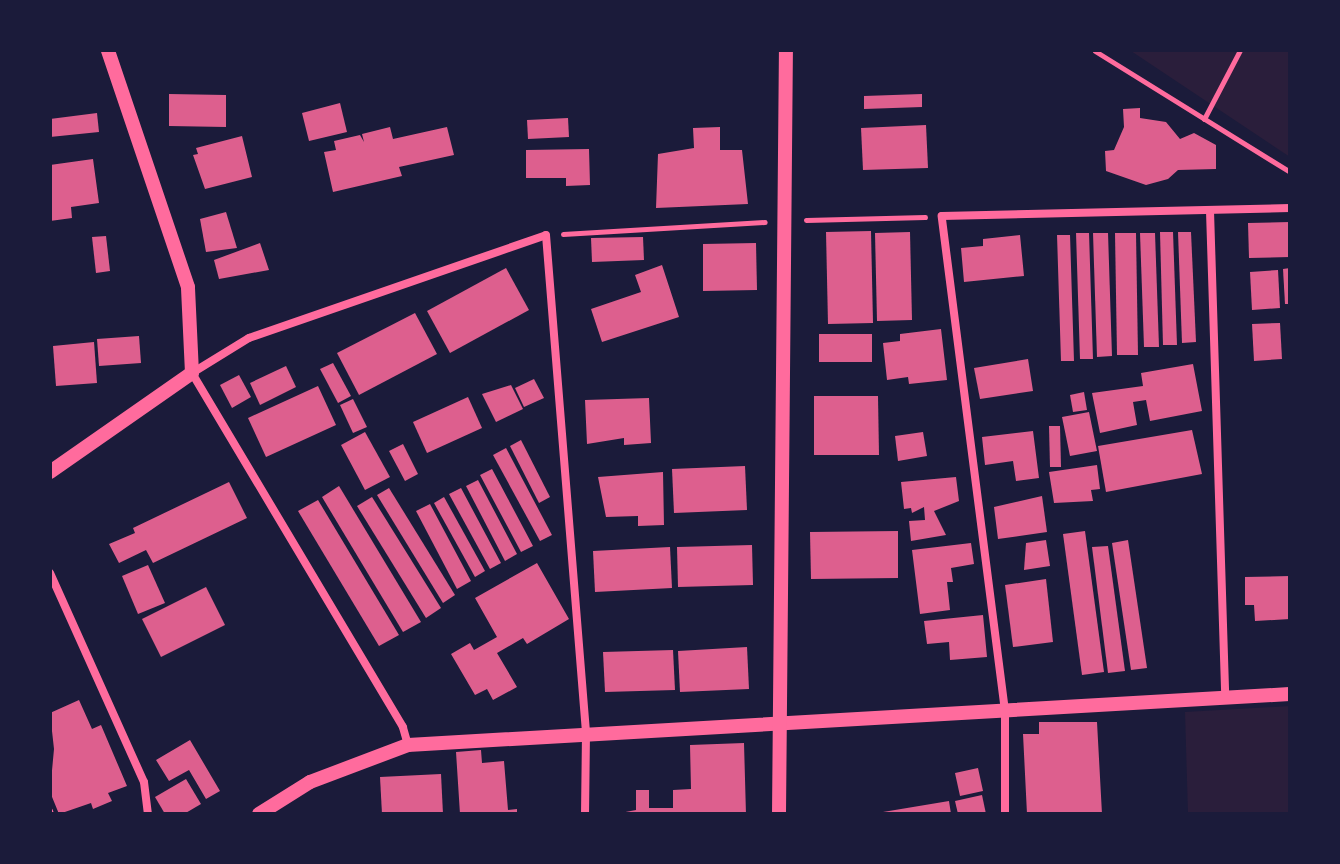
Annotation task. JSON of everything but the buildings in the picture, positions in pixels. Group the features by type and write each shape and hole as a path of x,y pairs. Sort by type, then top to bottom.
{"street":[{"path":"108,50 188,287 192,373 403,727 408,745"},
{"path":"779,814 786,50"},
{"path":"1005,814 1005,711 942,216 1290,208"},
{"path":"1210,211 1225,697"},
{"path":"50,472 192,373 249,338 546,235 586,733 585,814"},
{"path":"50,573 144,782 148,814"},
{"path":"259,814 310,782 408,745 780,721 1290,694"}],"path":[{"path":"1204,119 1240,50"},
{"path":"1095,51 1290,172"},
{"path":"806,220 942,216"},
{"path":"546,235 768,222"}],"shaded area":[{"path":"1133,50 1290,50 1290,157 1131,51"},
{"path":"1290,706 1290,814 1188,814 1185,712"}]}
